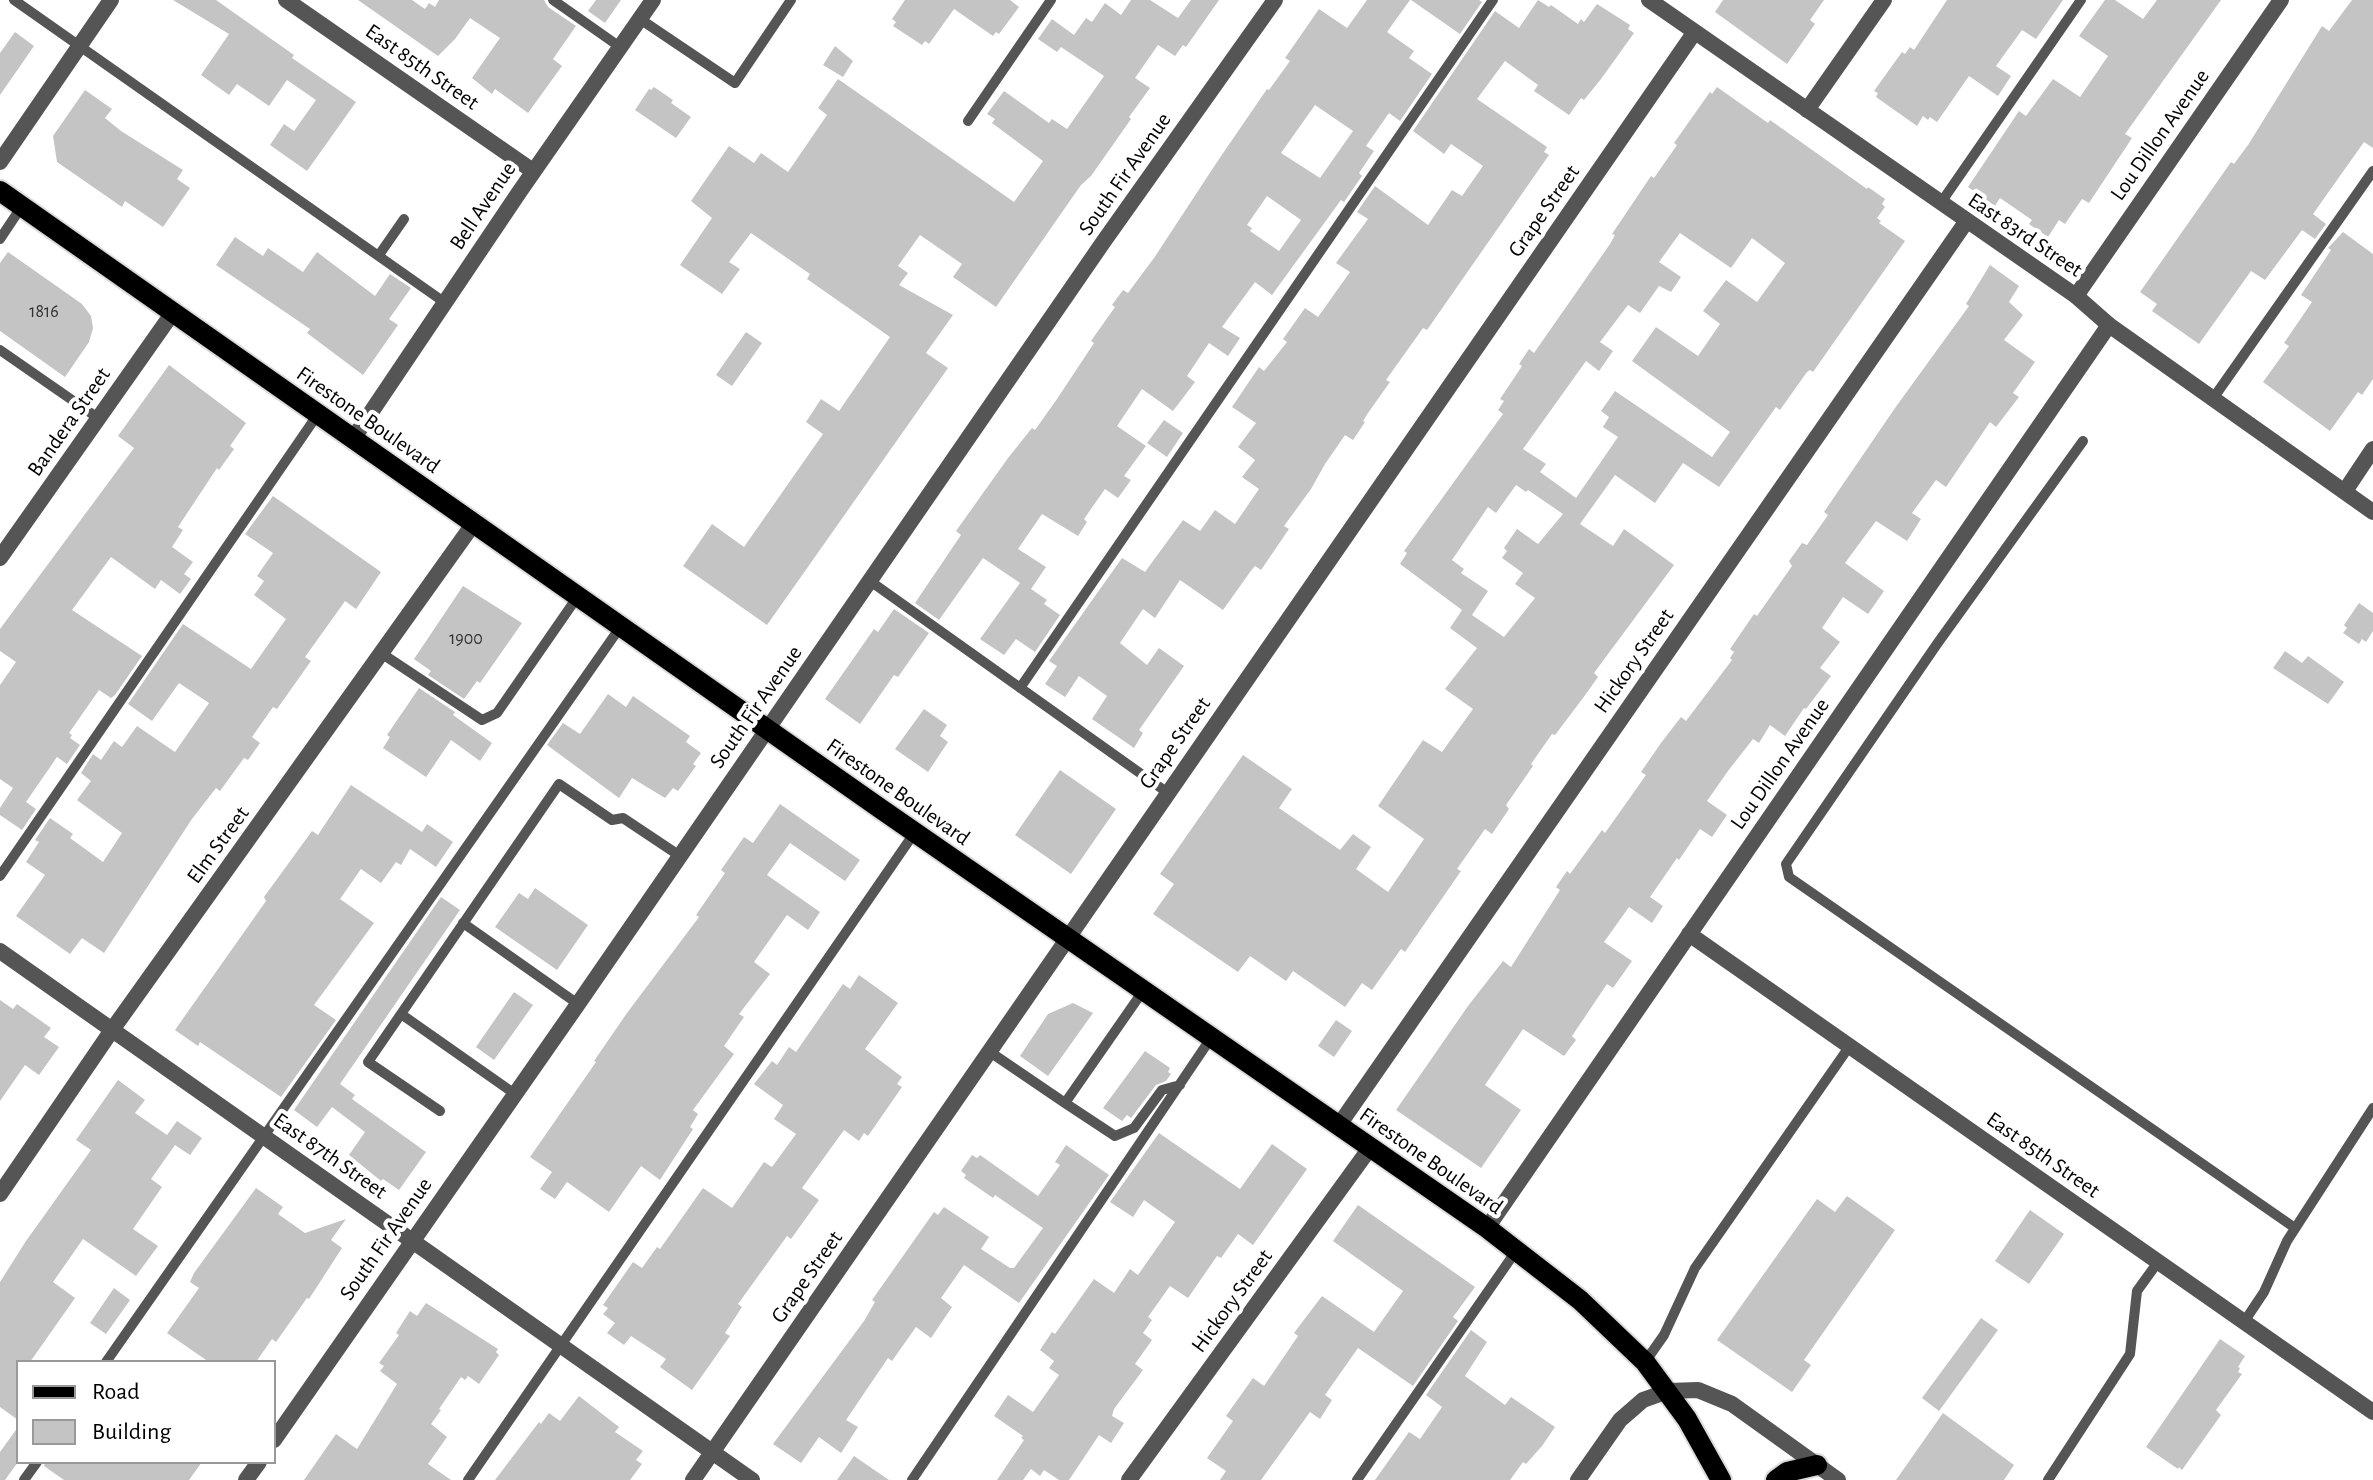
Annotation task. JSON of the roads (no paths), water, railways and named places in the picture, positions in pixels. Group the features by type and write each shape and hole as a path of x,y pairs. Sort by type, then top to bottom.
{"main road":[{"name":"Firestone Boulevard","path":"0,191 1067,939 1487,1228 1580,1300 1645,1362 1668,1391 1721,1480"},
{"path":"1776,1480 1787,1472 1817,1465"}],"street":[{"path":"0,162 111,0"},
{"name":"East 85th Street","path":"286,0 533,171"},
{"name":"Bell Avenue","path":"353,439 533,171 653,0"},
{"name":"South Fir Avenue","path":"276,1437 1104,241 1275,0"},
{"name":"East 83rd Street","path":"1649,0 2076,296 2109,325 2212,400 2373,512"},
{"path":"1807,110 1884,0"},
{"name":"Lou Dillon Avenue","path":"2076,296 2281,0"},
{"name":"Grape Street","path":"693,1480 1694,33"},
{"name":"Hickory Street","path":"1339,1125 1966,222"},
{"name":"Bandera Street","path":"0,558 174,311"},
{"name":"Lou Dillon Avenue","path":"1487,1228 2109,325"},
{"path":"2345,491 2373,449"},
{"name":"Elm Street","path":"0,1194 112,1030 474,523"},
{"name":"East 85th Street","path":"1689,934 2373,1412"},
{"name":"East 87th Street","path":"0,951 752,1480"},
{"name":"Hickory Street","path":"1129,1480 1370,1148"},
{"path":"1578,1480 1620,1420 1643,1400 1668,1391 1698,1390 1732,1404 1838,1480"}],"lane":[{"path":"14,0 444,302"},
{"path":"553,0 620,47"},
{"path":"640,19 735,83 791,0"},
{"path":"968,121 1051,0"},
{"path":"1020,688 1493,0"},
{"path":"1940,204 2081,0"},
{"path":"2212,400 2373,171"},
{"path":"0,239 22,206"},
{"path":"379,255 404,219"},
{"path":"0,350 98,418"},
{"path":"0,876 318,414"},
{"path":"2083,441 1937,644 1786,864 1789,877 2295,1228"},
{"path":"870,581 1168,793"},
{"path":"381,653 482,720 497,713 578,596"},
{"path":"107,1360 621,626"},
{"path":"440,1111 368,1062 559,784 612,820 623,818 680,856"},
{"path":"468,1480 915,832"},
{"path":"463,923 578,1004"},
{"path":"1065,1103 1143,991"},
{"path":"401,1014 515,1094"},
{"path":"912,1480 1211,1038"},
{"path":"1645,1362 1664,1335 1695,1268 1849,1047"},
{"path":"990,1052 1115,1136 1134,1128 1162,1090 1180,1085"},
{"path":"2244,1322 2264,1292 2295,1228 2373,1108"},
{"path":"1357,1480 1516,1251"},
{"path":"2048,1480 2130,1354 2137,1291 2158,1262"}]}
